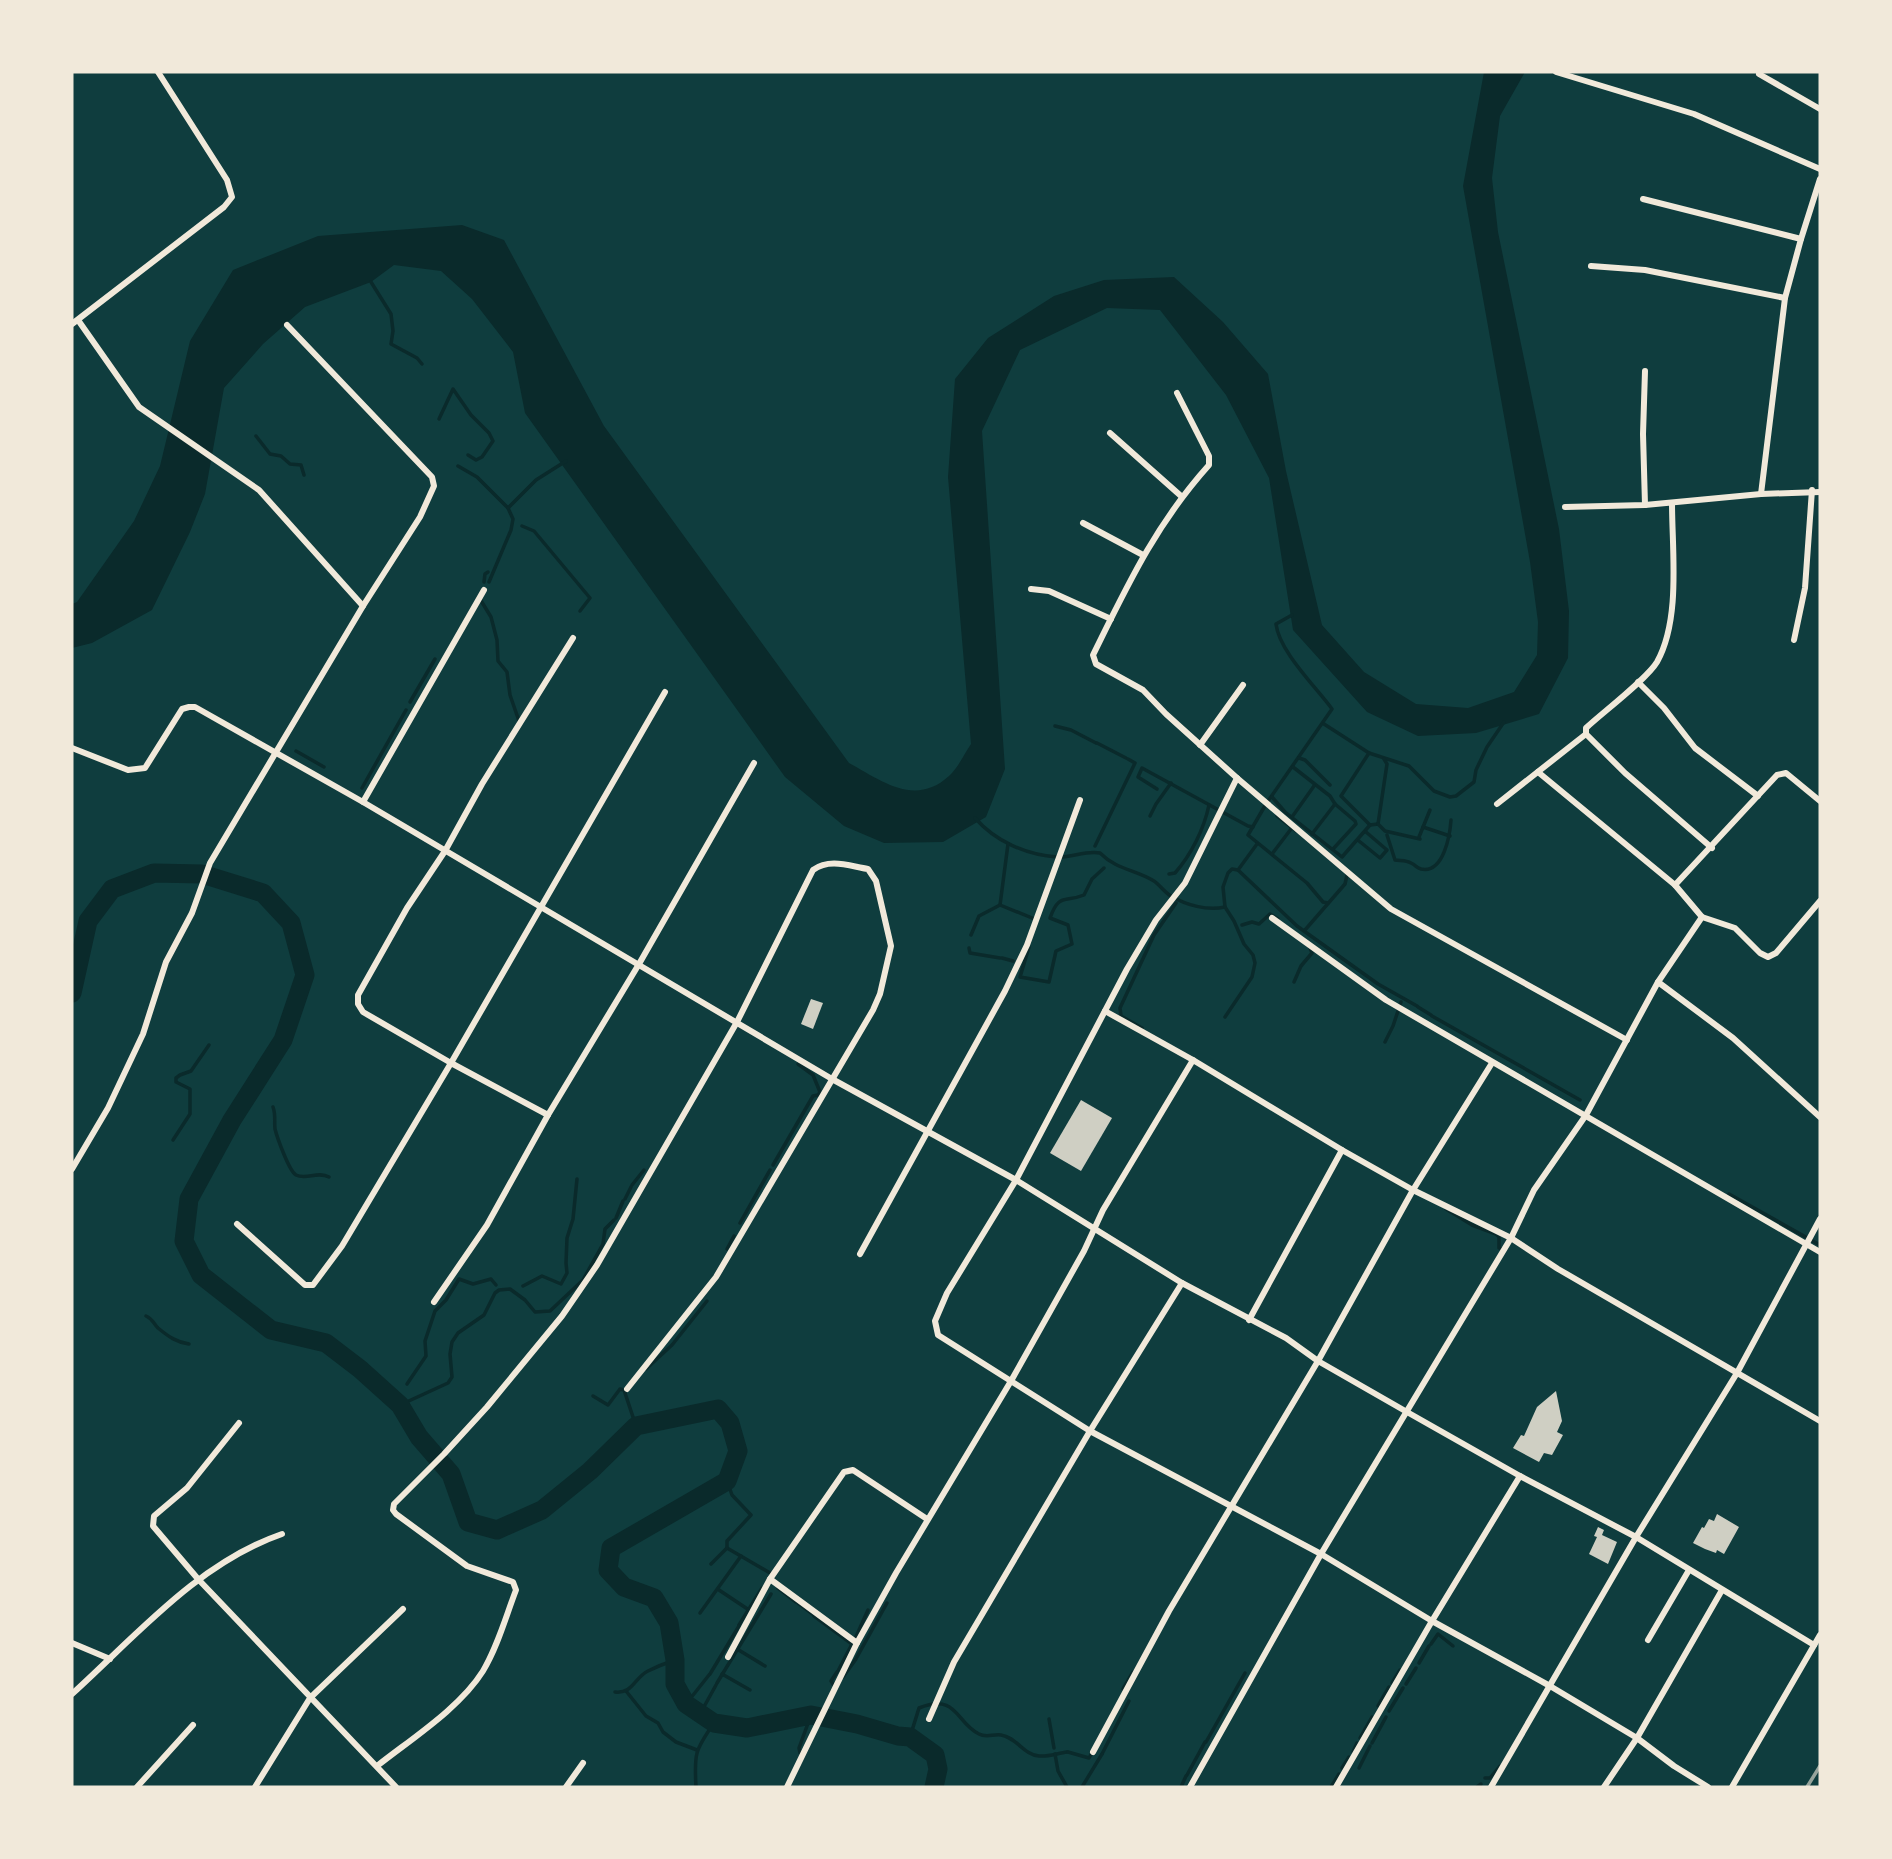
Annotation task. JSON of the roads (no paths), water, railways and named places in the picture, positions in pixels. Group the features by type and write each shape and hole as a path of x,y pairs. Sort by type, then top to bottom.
{"street":[{"path":"158,72 227,180 232,197 75,322 139,407 259,490 363,606"},
{"path":"1556,72 1694,114 1734,134 1820,169"},
{"path":"1759,74 1820,109"},
{"path":"1760,494 1785,298 1820,179"},
{"path":"1643,199 1801,239"},
{"path":"1591,266 1646,270 1785,298"},
{"path":"72,1170 108,1108 143,1034 166,962 198,896 210,863 363,606 420,517 435,481 288,325"},
{"path":"1645,371 1645,505"},
{"path":"1177,393 1210,460 1209,465 1181,496 1143,555 1093,655 1096,664 1143,690 1237,778 1391,909 1627,1040"},
{"path":"1110,433 1181,496"},
{"path":"1565,507 1645,505 1816,491 1805,588 1794,640"},
{"path":"1672,503 1673,583 1670,623 1665,644 1656,665 1586,728 1587,734 1625,774 1712,848"},
{"path":"1083,523 1143,555"},
{"path":"1031,589 1049,591 1111,619"},
{"path":"363,802 484,590"},
{"path":"548,1115 363,1012 358,1004 358,995 407,908 573,638"},
{"path":"1638,682 1664,708 1695,748 1758,796"},
{"path":"1200,745 1242,685"},
{"path":"237,1224 305,1285 313,1285 342,1246 452,1063 665,692"},
{"path":"72,748 128,770 145,768 182,709 195,707 363,802 832,1079 1016,1180 1182,1283 1286,1338 1318,1360 1520,1476 1636,1537 1814,1645"},
{"path":"1497,803 1587,734"},
{"path":"434,1301 487,1226 548,1115 639,964 754,763"},
{"path":"1538,772 1675,885 1702,917 1735,928 1760,953 1768,957 1776,953 1820,901"},
{"path":"1675,885 1777,775 1786,774 1820,801"},
{"path":"1237,778 1185,883 1156,920 1105,1010 1016,1180 947,1293 935,1321 938,1335 1090,1431 1321,1554 1432,1621 1550,1686 1637,1738 1707,1787"},
{"path":"860,1254 1005,991 1027,945 1080,800"},
{"path":"377,1766 460,1699 482,1671 500,1633 516,1585 467,1566 396,1514 394,1504 487,1407 562,1316 597,1265 737,1022 813,870 830,862 868,869 876,881 890,937 889,959 873,1010 716,1277 627,1389"},
{"path":"1190,1787 1321,1554 1511,1238 1534,1191 1586,1115 1658,982 1702,917"},
{"path":"1272,918 1385,1000 1820,1252"},
{"path":"1658,982 1733,1038 1820,1117"},
{"path":"1105,1010 1413,1190 1511,1238 1558,1269 1820,1420"},
{"path":"787,1787 857,1643 927,1519 1011,1381 1103,1210 1193,1060"},
{"path":"1093,1752 1170,1611 1318,1360 1413,1190 1492,1063"},
{"path":"1249,1320 1342,1150"},
{"path":"1491,1787 1636,1537 1737,1373 1820,1219"},
{"path":"929,1719 954,1662 1090,1431 1182,1283"},
{"path":"239,1423 195,1479 153,1516 153,1526 198,1579 396,1787"},
{"path":"728,1657 770,1579 844,1472 853,1470 927,1519"},
{"path":"1336,1787 1520,1476"},
{"path":"72,1694 198,1579 254,1544 282,1534"},
{"path":"1648,1640 1689,1570"},
{"path":"770,1579 857,1643"},
{"path":"1604,1787 1637,1738 1722,1590"},
{"path":"255,1787 310,1698 403,1609"},
{"path":"1732,1787 1820,1634"},
{"path":"72,1643 110,1659"},
{"path":"137,1787 193,1725"},
{"path":"566,1787 583,1763"}],"water":[{"path":"1484,72 1525,72 1500,116 1492,178 1498,232 1559,529 1569,611 1568,658 1539,714 1476,733 1418,736 1367,712 1293,630 1269,478 1226,395 1160,310 1107,308 1020,350 982,431 1005,769 986,817 943,842 884,843 844,826 785,777 525,413 513,352 472,299 441,271 394,265 371,282 305,307 263,344 224,388 205,494 190,532 152,610 92,643 72,648 72,604 77,602 134,521 160,466 190,341 233,270 318,236 462,225 504,240 604,426 849,763 886,783 911,790 924,790 936,785 952,773 971,744 948,477 955,379 988,338 1054,296 1104,280 1174,277 1223,322 1268,374 1286,471 1322,625 1364,672 1416,704 1468,708 1514,692 1537,655 1538,622 1530,562 1463,186"}],"waterway":[{"path":"371,282 391,314 391,344 417,358 422,364"},
{"path":"439,419 453,389 471,415 488,432"},
{"path":"468,455 476,460 482,457 493,441 489,433"},
{"path":"256,436 270,454 281,456 290,464 301,465 304,475"},
{"path":"508,508 536,480 566,461"},
{"path":"458,466 477,477 508,508 513,519 489,582"},
{"path":"522,526 534,531 590,598 580,611"},
{"path":"484,582 488,572"},
{"path":"480,599 491,617 497,640 498,661 507,672 510,695 519,721"},
{"path":"1292,615 1276,624 1279,634 1291,657 1332,709 1266,804 1248,835 1307,883 1323,902 1328,903"},
{"path":"410,702 435,659"},
{"path":"362,788 406,710"},
{"path":"1324,724 1369,753 1409,766 1434,791 1450,797 1456,796 1474,782 1476,770 1487,747 1504,722"},
{"path":"1055,726 1071,730 1096,743"},
{"path":"1097,743 1126,758"},
{"path":"296,751 324,767"},
{"path":"1369,753 1341,796 1370,825"},
{"path":"1299,758 1305,760 1330,785"},
{"path":"1095,846 1135,763 1128,759"},
{"path":"1378,824 1387,764 1384,759"},
{"path":"1293,767 1330,796 1335,804 1355,821 1356,824 1333,849"},
{"path":"1157,789 1138,777 1142,768 1253,827"},
{"path":"1150,816 1171,783"},
{"path":"1292,817 1314,786"},
{"path":"1272,797 1285,812 1342,857 1370,825 1378,824"},
{"path":"1312,834 1335,804"},
{"path":"1169,874 1175,873 1191,850 1209,805"},
{"path":"1419,837 1430,810"},
{"path":"1277,816 1296,831"},
{"path":"975,818 992,834 1023,850 1057,857 1100,853 1113,863 1154,881 1183,902 1204,908 1225,907"},
{"path":"1387,835 1395,860 1429,869 1444,852 1451,820"},
{"path":"1378,824 1385,831 1420,839"},
{"path":"1423,827 1450,836"},
{"path":"1272,854 1291,829"},
{"path":"1359,841 1380,858 1387,850 1366,832"},
{"path":"1000,905 1008,844"},
{"path":"1225,1017 1252,977 1255,963 1225,907 1223,887 1228,873 1232,869 1238,870 1257,844"},
{"path":"1029,947 1020,977 1049,982 1056,951 1072,944 1068,925 1050,918 1053,910 1063,900 1084,895 1092,879 1104,868"},
{"path":"1238,870 1297,926 1378,984 1417,1006"},
{"path":"72,993 88,921 112,889 154,873 202,874 263,893 291,923 305,975 283,1040 232,1120 189,1199 184,1241 201,1275 271,1330 326,1343 360,1369 400,1405 419,1437 451,1474 468,1522 497,1530 542,1510 590,1471 636,1426 718,1409 730,1423 738,1451 727,1481 611,1548 608,1570 624,1587 654,1598 669,1623 675,1660 675,1684 686,1704 714,1723 747,1728 811,1715 910,1737 935,1755 938,1769 934,1787"},
{"path":"1305,930 1345,884 1347,875"},
{"path":"1142,1028 1121,1016 1120,1008 1154,935 1176,903"},
{"path":"971,935 979,916 1000,905 1037,920"},
{"path":"1242,925 1252,922 1259,924 1270,914 1278,919"},
{"path":"969,948 970,953 1000,958"},
{"path":"1294,982 1301,966 1312,953 1310,948"},
{"path":"1002,958 1013,961"},
{"path":"1385,1042 1401,1002"},
{"path":"1418,1007 1431,1015"},
{"path":"1432,1016 1580,1100"},
{"path":"173,1140 190,1114 190,1089 176,1082 176,1078 191,1071 209,1045"},
{"path":"773,1165 813,1096 820,1092 813,1075 798,1064"},
{"path":"273,1107 276,1133 293,1172 304,1177 329,1177"},
{"path":"632,1185 644,1170"},
{"path":"740,1223 770,1170"},
{"path":"523,1286 542,1276 561,1284 567,1273 567,1238 573,1219 577,1179"},
{"path":"625,1199 631,1187"},
{"path":"1728,1197 1729,1194 1820,1245"},
{"path":"616,1218 623,1201"},
{"path":"1446,1209 1472,1225 1496,1234 1499,1237 1499,1248 1504,1250"},
{"path":"400,1405 448,1383 452,1377 452,1342 458,1333 484,1315 499,1290 510,1289 535,1312 550,1311 583,1280 603,1244 605,1229 614,1220"},
{"path":"727,1249 734,1236"},
{"path":"407,1384 426,1356 425,1341 435,1311 446,1300 459,1279 473,1284 491,1279 496,1285"},
{"path":"646,1369 672,1345 707,1301"},
{"path":"146,1316 169,1336 189,1344"},
{"path":"593,1396 608,1405 620,1389 624,1390 636,1426"},
{"path":"711,1564 727,1548 727,1541 751,1515 732,1495 727,1481"},
{"path":"727,1548 770,1573"},
{"path":"700,1613 741,1556"},
{"path":"739,1625 762,1588"},
{"path":"778,1588 796,1602"},
{"path":"719,1590 749,1610"},
{"path":"717,1683 771,1594"},
{"path":"798,1603 814,1615"},
{"path":"857,1657 887,1603"},
{"path":"855,1639 868,1610"},
{"path":"814,1616 852,1644 838,1671"},
{"path":"710,1674 739,1626"},
{"path":"1431,1644 1438,1634 1453,1646"},
{"path":"1419,1663 1429,1646"},
{"path":"737,1649 765,1666"},
{"path":"843,1677 856,1659"},
{"path":"615,1692 626,1691 643,1674 675,1660"},
{"path":"1406,1684 1416,1668"},
{"path":"1392,1683 1400,1670"},
{"path":"833,1684 831,1681 837,1672"},
{"path":"1123,1689 1133,1672"},
{"path":"1206,1742 1245,1673"},
{"path":"722,1674 750,1690"},
{"path":"686,1704 709,1675"},
{"path":"700,1714 716,1685"},
{"path":"1378,1706 1389,1687"},
{"path":"1389,1711 1403,1688"},
{"path":"626,1691 646,1716 658,1723 663,1732 676,1742 697,1750"},
{"path":"1102,1754 1129,1701"},
{"path":"910,1737 919,1708 941,1704 949,1706 971,1729 982,1735 1006,1736 1034,1755 1067,1752"},
{"path":"800,1753 799,1748 811,1715"},
{"path":"1360,1738 1372,1717"},
{"path":"1372,1743 1386,1717"},
{"path":"1049,1719 1054,1748"},
{"path":"696,1787 697,1753 714,1723"},
{"path":"1187,1775 1205,1742"},
{"path":"1353,1752 1357,1743"},
{"path":"1359,1768 1370,1746"},
{"path":"1068,1752 1089,1758 1093,1751"},
{"path":"1055,1754 1058,1771 1067,1787"},
{"path":"1082,1787 1102,1754"},
{"path":"1342,1768 1349,1757"},
{"path":"1485,1778 1490,1778 1500,1766"},
{"path":"1331,1787 1339,1774"},
{"path":"1181,1787 1186,1776"},
{"path":"1477,1787 1481,1784"}],"railway":[{"path":"1807,1787 1820,1766"}]}
